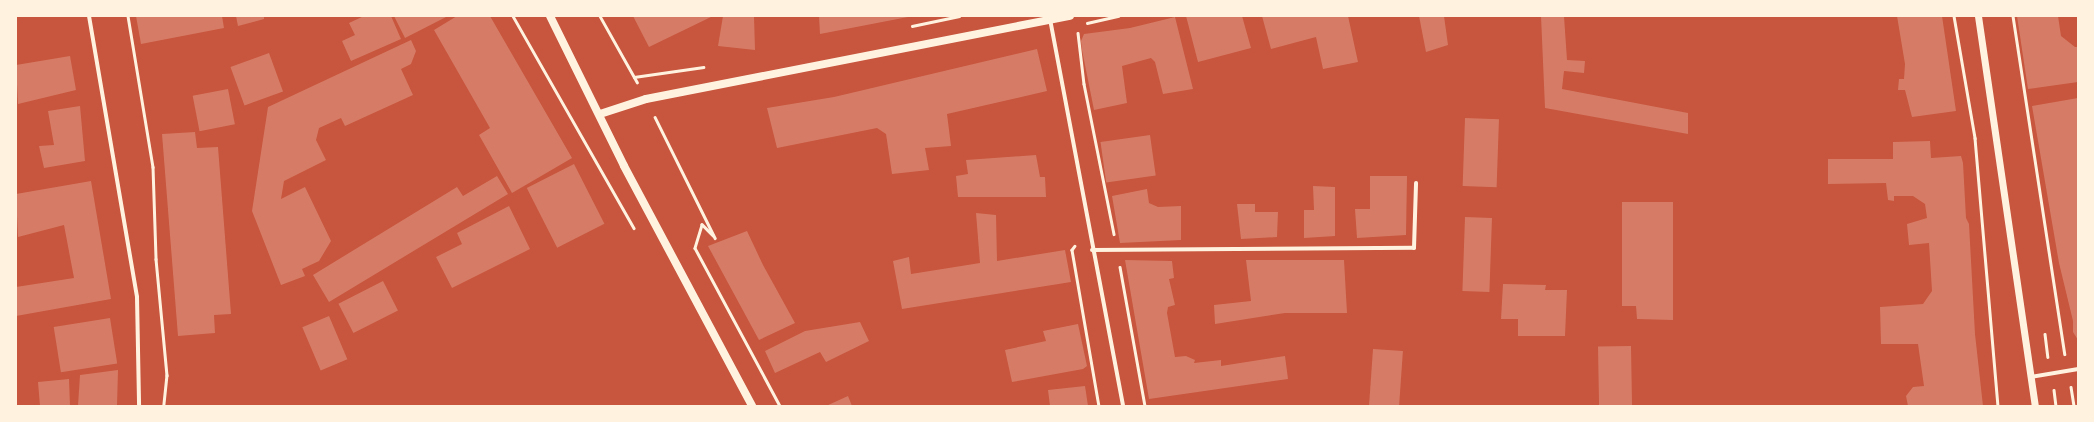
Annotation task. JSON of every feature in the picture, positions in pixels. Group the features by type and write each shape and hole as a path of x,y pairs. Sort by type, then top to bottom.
{"main road":[{"path":"550,16 600,114 624,166 752,406"},
{"path":"600,114 646,99 1070,16"}],"street":[{"path":"89,16 137,297 139,406"},
{"path":"1978,16 2035,406"},
{"path":"1050,19 1092,250 1123,406"},
{"path":"1092,250 1414,248 1416,184"},
{"path":"2031,377 2068,372 2078,369"}],"path":[{"path":"128,16 153,166 156,260 167,375 164,406"},
{"path":"513,16 636,233"},
{"path":"600,16 646,99 715,238 702,225 695,248 780,406"},
{"path":"1954,16 1975,138 1998,406"},
{"path":"2013,16 2074,406"},
{"path":"1077,26 1084,84 1146,406"}],"building":[{"path":"136,16 222,16 224,28 141,44"},
{"path":"236,16 264,16 264,19 238,26"},
{"path":"364,16 391,16 401,39 351,61 342,41 355,35 349,23"},
{"path":"394,16 448,16 405,38"},
{"path":"457,16 490,16 572,158 512,193 479,135 490,128 434,30"},
{"path":"633,16 713,16 649,47"},
{"path":"723,16 754,16 755,50 718,46"},
{"path":"819,16 908,16 908,17 820,34"},
{"path":"1186,16 1242,16 1251,48 1198,62"},
{"path":"1262,16 1348,16 1358,62 1323,69 1316,37 1271,49"},
{"path":"1419,16 1444,16 1448,45 1426,52"},
{"path":"1541,16 1564,16 1567,60 1585,61 1584,73 1564,71 1562,89 1688,113 1688,134 1545,108"},
{"path":"1897,16 1942,16 1956,111 1912,117 1905,90 1898,90 1899,79 1904,79 1905,64"},
{"path":"2017,16 2058,16 2061,36 2075,47 2078,47 2078,82 2028,89"},
{"path":"1175,17 1193,89 1163,94 1155,62 1151,58 1122,66 1127,103 1094,110 1082,50 1081,41 1084,34 1130,28"},
{"path":"411,40 416,51 411,64 401,69 413,95 345,126 341,118 319,128 316,140 326,160 284,181 281,199 305,187 331,241 319,261 302,269 305,276 281,285 252,211 268,107"},
{"path":"1037,49 1047,91 947,114 951,146 925,148 929,170 892,174 886,134 877,128 777,148 767,108 834,97"},
{"path":"269,53 283,92 244,106 230,67"},
{"path":"70,56 76,90 18,104 16,65"},
{"path":"228,89 235,124 200,131 193,96"},
{"path":"2078,98 2078,340 2073,332 2073,321 2059,263 2032,106"},
{"path":"80,106 85,161 44,168 39,146 54,145 48,111"},
{"path":"1465,118 1499,119 1497,187 1463,186"},
{"path":"195,132 197,148 218,147 231,314 214,315 215,333 178,336 162,134"},
{"path":"1150,135 1156,176 1106,183 1100,142"},
{"path":"1930,141 1931,158 1961,156 1963,163 1966,218 1969,224 1975,334 1983,406 1908,406 1906,396 1913,387 1924,386 1918,344 1881,344 1880,307 1923,304 1932,291 1929,243 1909,245 1907,224 1927,218 1925,204 1913,196 1894,196 1894,201 1888,200 1886,183 1828,184 1828,159 1893,159 1893,142"},
{"path":"1036,155 1040,177 1045,177 1046,197 958,197 956,176 968,174 966,160"},
{"path":"574,164 604,224 557,248 527,188"},
{"path":"497,176 508,194 329,302 313,275 457,187 463,196"},
{"path":"1370,176 1407,176 1406,235 1357,238 1355,209 1370,209"},
{"path":"91,181 111,299 16,316 16,287 74,278 64,225 18,237 16,194"},
{"path":"1313,186 1335,187 1335,236 1304,238 1304,210 1314,210"},
{"path":"1147,189 1149,203 1158,207 1181,206 1181,240 1120,243 1112,196"},
{"path":"1622,202 1673,202 1673,320 1637,319 1636,306 1622,306"},
{"path":"1237,204 1255,204 1255,212 1278,212 1277,237 1241,239"},
{"path":"509,206 530,249 452,288 436,257 462,244 457,233"},
{"path":"976,213 996,215 997,261 1065,250 1071,282 902,309 893,261 909,257 911,274 980,263"},
{"path":"1465,217 1492,218 1489,292 1462,291"},
{"path":"747,231 763,265 795,323 759,340 708,246"},
{"path":"1125,260 1172,261 1174,278 1169,279 1175,305 1168,307 1167,313 1175,357 1186,356 1195,360 1194,363 1221,360 1221,366 1285,356 1288,379 1149,399"},
{"path":"1246,260 1344,260 1347,313 1285,313 1215,324 1214,305 1251,301"},
{"path":"383,281 398,310 353,333 338,304"},
{"path":"1503,284 1546,285 1545,290 1567,290 1565,336 1518,336 1518,319 1501,319"},
{"path":"329,316 347,359 321,371 302,327"},
{"path":"110,318 117,363 61,372 54,327"},
{"path":"860,322 869,341 826,362 820,352 775,373 765,351 805,331"},
{"path":"1078,324 1087,366 1083,369 1012,382 1005,350 1046,341 1043,331"},
{"path":"1631,346 1632,406 1599,406 1598,347"},
{"path":"1373,349 1403,351 1399,406 1369,406"},
{"path":"118,370 117,406 78,406 80,375"},
{"path":"69,379 70,406 40,406 38,382"},
{"path":"1085,386 1088,406 1050,406 1048,390"},
{"path":"848,396 852,406 826,406"}]}
